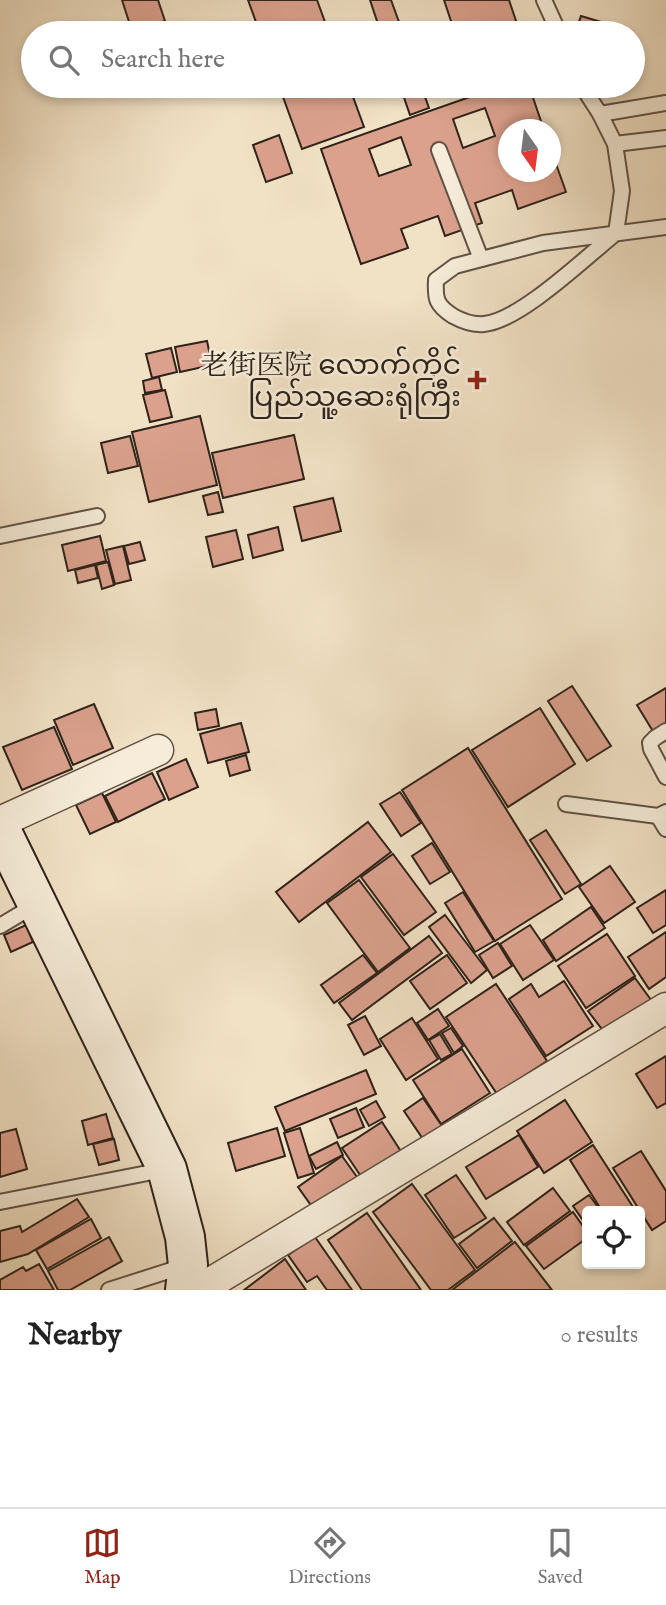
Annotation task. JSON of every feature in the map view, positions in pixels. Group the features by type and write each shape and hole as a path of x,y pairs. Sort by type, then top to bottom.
{"street":[{"path":"0,822 158,750"},
{"path":"0,828 167,1169 185,1237 190,1282 666,1008"}],"lane":[{"path":"544,0 554,21"},
{"path":"590,98 615,144 622,191 615,233 544,292 509,316 485,324 468,323 443,309 435,297 436,281 455,266 543,243 615,233 666,227"},
{"path":"600,114 666,103"},
{"path":"615,144 666,138"},
{"path":"439,150 481,259"},
{"path":"0,536 97,516"},
{"path":"666,732 650,743 666,776"},
{"path":"566,804 663,819"},
{"path":"0,926 38,903"},
{"path":"0,1202 167,1169"},
{"path":"109,1290 190,1282"}],"building":[{"path":"122,0 158,0 165,21 129,21"},
{"path":"248,0 317,0 325,21 256,21"},
{"path":"370,0 391,0 399,21 377,21"},
{"path":"444,0 509,0 516,21 451,21"},
{"path":"581,16 598,21 579,21"},
{"path":"283,98 353,98 364,127 302,149"},
{"path":"404,98 425,98 429,108 410,115"},
{"path":"467,98 533,98 540,119 498,119 498,182 561,182 561,178 566,192 518,209 512,190 475,203 482,223 445,236 438,216 401,229 408,248 361,264 321,149","holes":["485,108 495,136 463,148 453,119","401,137 411,165 379,176 369,149"]},
{"path":"279,135 292,173 266,182 253,145"},
{"path":"207,341 212,365 180,372 175,347"},
{"path":"171,348 177,372 152,378 146,354"},
{"path":"159,377 162,390 145,393 143,381"},
{"path":"165,390 172,417 150,422 143,395"},
{"path":"200,416 217,485 149,502 132,432"},
{"path":"294,435 304,479 223,498 212,453"},
{"path":"130,436 138,466 108,473 101,443"},
{"path":"218,492 223,512 208,515 203,496"},
{"path":"333,498 341,531 302,541 294,507"},
{"path":"278,527 283,550 253,558 248,535"},
{"path":"236,530 243,559 213,567 206,537"},
{"path":"100,536 106,561 68,571 62,545"},
{"path":"140,542 145,560 129,564 124,546"},
{"path":"123,546 131,580 115,584 106,550"},
{"path":"108,562 114,585 102,589 96,565"},
{"path":"95,565 98,578 78,583 75,570"},
{"path":"572,686 611,746 587,761 548,701"},
{"path":"666,688 666,726 654,733 637,705"},
{"path":"94,704 113,748 73,765 54,720"},
{"path":"540,708 575,764 508,807 472,750"},
{"path":"216,709 219,726 198,730 195,713"},
{"path":"241,723 249,752 208,763 200,734"},
{"path":"54,727 72,769 22,790 3,747"},
{"path":"468,748 562,899 495,941 402,790"},
{"path":"246,755 250,770 230,776 226,761"},
{"path":"186,759 198,787 169,800 157,772"},
{"path":"152,773 165,799 118,822 105,796"},
{"path":"400,792 421,823 401,836 380,804"},
{"path":"102,793 116,822 90,834 76,805"},
{"path":"368,822 391,852 299,922 276,892"},
{"path":"546,830 581,884 565,894 530,840"},
{"path":"432,843 450,872 430,884 412,856"},
{"path":"393,854 436,912 404,935 361,877"},
{"path":"610,866 635,902 604,923 579,887"},
{"path":"359,880 410,948 378,972 327,903"},
{"path":"666,890 666,925 653,933 637,908"},
{"path":"463,892 494,941 475,952 445,903"},
{"path":"591,907 605,928 556,961 543,940"},
{"path":"445,915 487,970 471,983 429,927"},
{"path":"26,925 33,942 11,952 4,935"},
{"path":"530,925 554,960 523,980 500,944"},
{"path":"666,932 666,977 649,989 628,957"},
{"path":"607,934 635,976 586,1008 558,966"},
{"path":"429,936 442,953 352,1020 339,1003"},
{"path":"498,943 512,966 493,978 479,955"},
{"path":"363,955 377,973 334,1003 321,985"},
{"path":"447,955 467,983 430,1009 410,981"},
{"path":"635,978 654,1004 608,1037 588,1011"},
{"path":"564,981 593,1026 546,1056 509,999 531,984 539,997"},
{"path":"496,984 547,1061 497,1094 446,1017"},
{"path":"438,1009 449,1026 428,1040 417,1023"},
{"path":"365,1016 381,1046 364,1055 348,1025"},
{"path":"412,1018 438,1059 406,1080 380,1039"},
{"path":"451,1028 463,1046 454,1053 442,1033"},
{"path":"440,1034 452,1054 441,1060 429,1040"},
{"path":"462,1049 490,1093 441,1124 413,1080"},
{"path":"666,1056 666,1103 657,1108 636,1074"},
{"path":"366,1070 376,1094 285,1131 275,1107"},
{"path":"423,1098 444,1129 425,1142 404,1111"},
{"path":"565,1100 592,1142 544,1173 517,1131"},
{"path":"376,1101 385,1117 369,1126 360,1110"},
{"path":"356,1108 364,1127 338,1138 330,1119"},
{"path":"106,1114 113,1138 88,1145 82,1121"},
{"path":"382,1122 402,1153 362,1178 342,1148"},
{"path":"277,1128 285,1156 236,1171 228,1143"},
{"path":"300,1128 314,1173 298,1178 284,1133"},
{"path":"16,1129 27,1169 0,1177 0,1133"},
{"path":"519,1135 538,1167 486,1199 466,1167"},
{"path":"114,1139 119,1160 99,1165 93,1144"},
{"path":"337,1142 343,1155 316,1169 309,1156"},
{"path":"593,1145 632,1206 599,1206 570,1160"},
{"path":"641,1151 666,1191 666,1221 652,1230 645,1219 645,1206 637,1206 613,1168"},
{"path":"342,1156 357,1177 313,1208 298,1187"},
{"path":"456,1175 486,1218 454,1238 425,1195"},
{"path":"412,1184 475,1270 448,1290 431,1290 373,1212"},
{"path":"553,1188 570,1211 524,1245 507,1222"},
{"path":"589,1195 597,1206 582,1206 582,1219 573,1206"},
{"path":"77,1199 89,1217 28,1254 0,1262 0,1231 20,1226 22,1232"},
{"path":"573,1212 582,1225 582,1242 544,1269 526,1246"},
{"path":"367,1213 421,1290 362,1290 328,1240"},
{"path":"494,1218 512,1241 477,1268 459,1244"},
{"path":"91,1219 101,1238 47,1269 36,1250"},
{"path":"109,1237 122,1261 70,1290 58,1290 48,1271"},
{"path":"315,1237 352,1290 327,1290 317,1276 307,1282 288,1255"},
{"path":"515,1242 552,1290 452,1290"},
{"path":"285,1259 306,1290 244,1290"},
{"path":"39,1264 54,1290 0,1290 0,1280 23,1267 26,1271"}],"place":[{"name":"老街医院 လောက်ကိုင် ပြည်သူ့ဆေးရုံကြီး","path":"477,380"}]}
